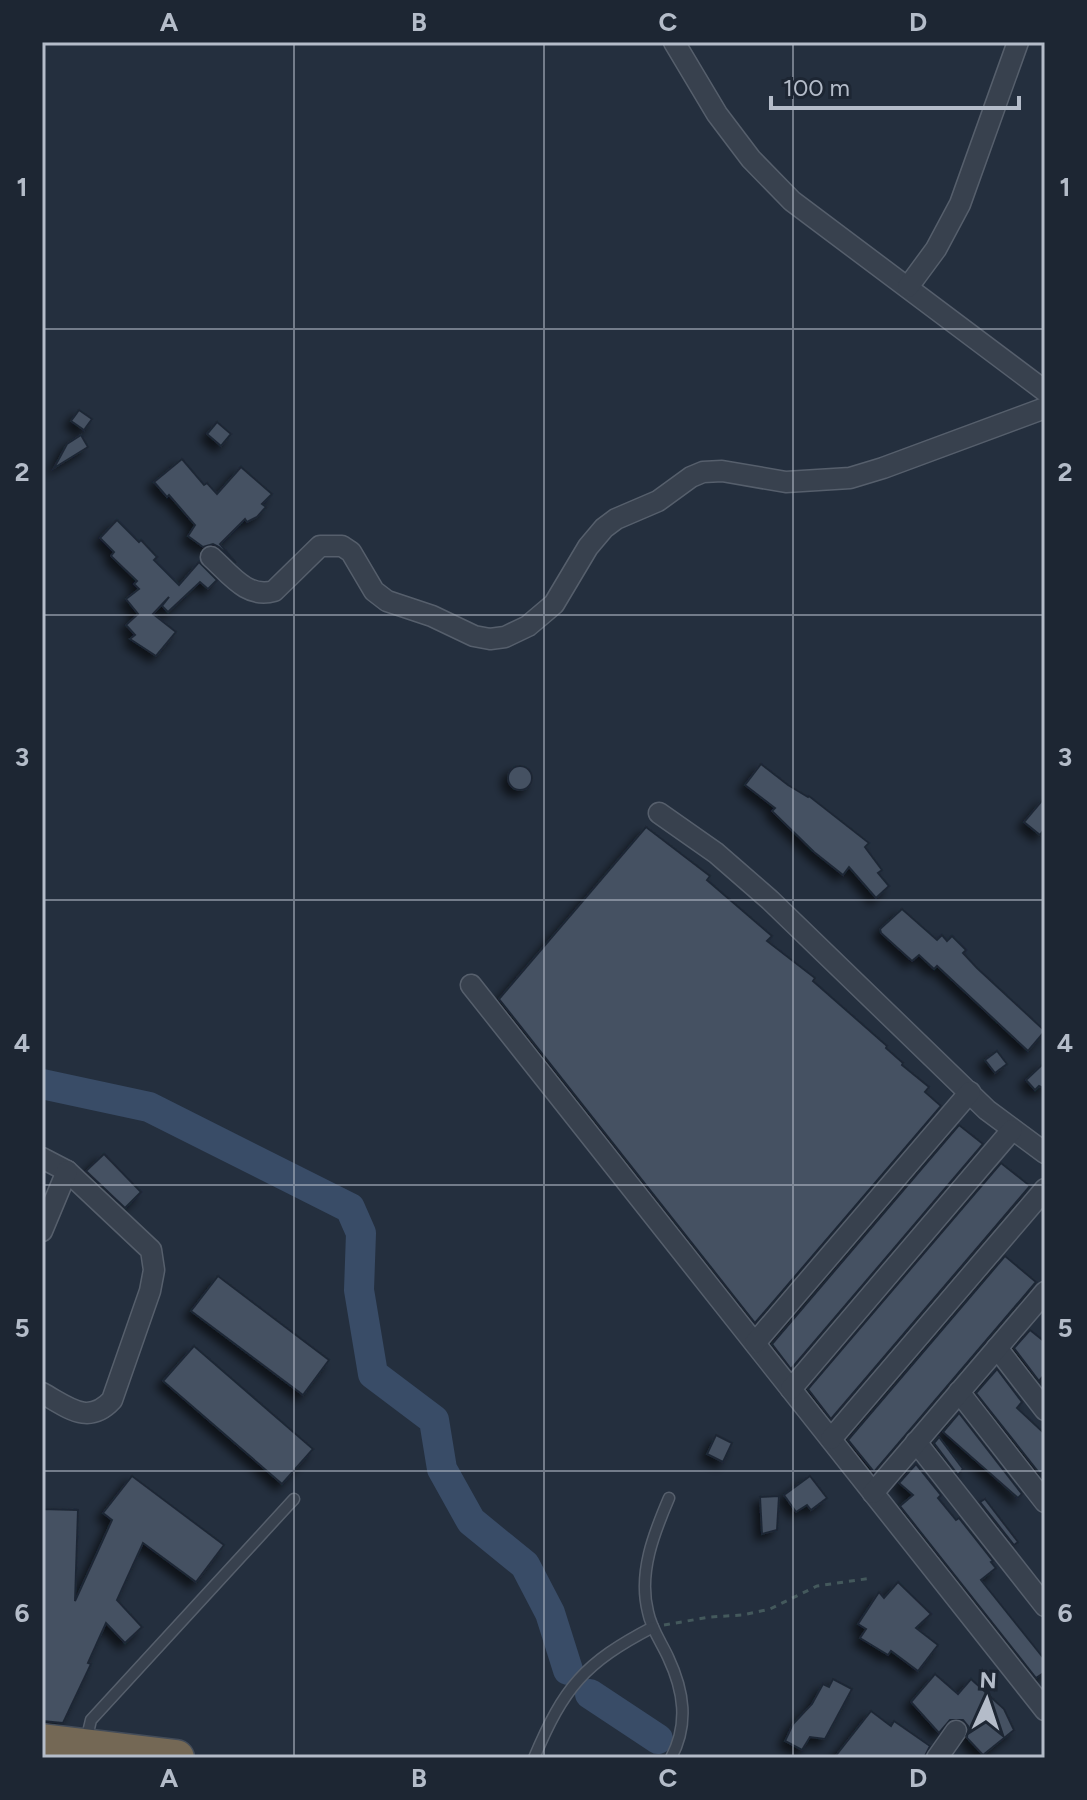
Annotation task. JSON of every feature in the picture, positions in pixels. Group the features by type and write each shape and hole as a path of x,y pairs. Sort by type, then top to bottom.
{"highway":[{"path":"42,1742 176,1758"}],"street":[{"path":"674,42 717,114 751,159 792,201 1045,391"},
{"path":"908,287 936,249 960,204 1018,42"},
{"path":"211,557 250,591 264,594 274,591 320,546 342,546 351,552 374,591 387,601 432,616 474,636 490,639 505,637 528,626 554,604 588,547 604,528 616,519 658,501 691,477 703,472 722,471 786,482 850,478 1045,408"},
{"path":"659,813 716,853 770,900 970,1092 1012,1130 1045,1153"},
{"path":"471,985 1045,1710"},
{"path":"755,1343 970,1092"},
{"path":"791,1389 1012,1130"},
{"path":"42,1158 67,1171 151,1250 154,1270 150,1291 112,1400 107,1406 90,1414 42,1393"},
{"path":"42,1231 67,1171"},
{"path":"831,1439 1045,1189"},
{"path":"873,1493 997,1348 1042,1304"},
{"path":"997,1348 1045,1410"},
{"path":"959,1392 1045,1502"},
{"path":"916,1442 1045,1606"},
{"path":"937,1758 956,1731"}],"lane":[{"path":"669,1498 655,1530 648,1558 645,1595 653,1627 669,1659 685,1707 682,1731 671,1758"},
{"path":"86,1747 91,1720 294,1499"},
{"path":"534,1758 562,1700 586,1669 619,1645 653,1627"}],"path":[{"path":"653,1627 770,1609 817,1586 872,1578"}],"building":[{"path":"79,410 92,419 84,430 71,421"},
{"path":"217,422 231,434 221,446 207,434"},
{"path":"81,435 88,447 54,468 67,444"},
{"path":"182,459 204,485 207,483 217,494 241,467 272,494 262,504 266,507 257,517 247,522 245,519 220,544 236,563 219,547 213,544 203,547 188,536 195,525 154,482"},
{"path":"117,520 139,542 141,540 157,557 154,560 179,585 199,562 217,580 208,589 200,582 168,612 162,606 169,597 153,614 176,632 156,656 130,639 135,635 126,625 138,614 126,599 139,589 134,584 137,581 111,556 114,552 100,538"},
{"path":"761,764 788,785 809,796 869,843 865,847 882,870 878,873 889,886 876,898 849,867 843,875 814,852 772,811 775,808 745,785"},
{"path":"520,766 528,770 532,778 528,786 520,790 512,786 508,778 512,770"},
{"path":"1045,797 1045,828 1040,835 1024,822"},
{"path":"646,827 710,876 707,880 772,936 767,941 815,978 813,981 887,1046 902,1065 929,1087 925,1092 941,1106 755,1323 499,999"},
{"path":"902,909 937,940 942,935 947,941 952,936 966,950 963,953 977,968 1045,1031 1028,1051 937,966 934,969 919,955 912,961 881,933 880,929"},
{"path":"997,1051 1007,1064 995,1073 985,1060"},
{"path":"1045,1062 1045,1089 1039,1086 1035,1090 1026,1080"},
{"path":"959,1125 983,1144 791,1369 772,1344"},
{"path":"104,1154 141,1192 125,1208 86,1171"},
{"path":"1001,1163 1030,1186 831,1419 808,1389"},
{"path":"1005,1256 1036,1282 874,1472 848,1440"},
{"path":"218,1276 329,1360 303,1395 191,1311"},
{"path":"1030,1330 1045,1342 1045,1374 1039,1381 1014,1348"},
{"path":"194,1346 313,1449 282,1484 163,1381"},
{"path":"997,1369 1022,1402 1017,1408 1045,1434 1045,1469 1040,1474 976,1393"},
{"path":"959,1413 1022,1494 1018,1498 943,1432"},
{"path":"716,1435 732,1443 723,1462 707,1454"},
{"path":"939,1437 963,1469 958,1475 934,1443"},
{"path":"916,1464 941,1495 938,1498 956,1520 959,1518 993,1561 996,1568 981,1580 1045,1660 1045,1672 1036,1678 900,1506 913,1495 899,1483"},
{"path":"132,1476 224,1545 196,1582 143,1543 117,1600 142,1627 125,1643 106,1623 88,1663 91,1664 63,1723 42,1721 42,1509 78,1510 75,1601 112,1520 103,1513"},
{"path":"810,1476 827,1498 811,1510 807,1505 796,1512 784,1495"},
{"path":"779,1496 777,1530 762,1534 760,1497"},
{"path":"985,1499 1018,1542 1014,1545 980,1502"},
{"path":"898,1582 931,1614 916,1628 938,1645 918,1671 891,1651 888,1655 860,1638 866,1629 858,1624 879,1592 884,1598"},
{"path":"935,1674 958,1694 971,1679 1004,1709 1014,1730 983,1755 967,1738 968,1726 963,1720 950,1720 939,1733 911,1702"},
{"path":"833,1679 852,1689 825,1739 810,1737 802,1750 785,1741 793,1724 812,1704 823,1684 829,1687"},
{"path":"871,1711 891,1726 894,1721 930,1746 924,1758 834,1758"}],"waterway":[{"path":"42,1084 149,1107 350,1208 361,1233 359,1290 373,1374 434,1420 442,1469 471,1521 525,1565 550,1613 568,1670"},
{"path":"590,1694 658,1739"}]}
